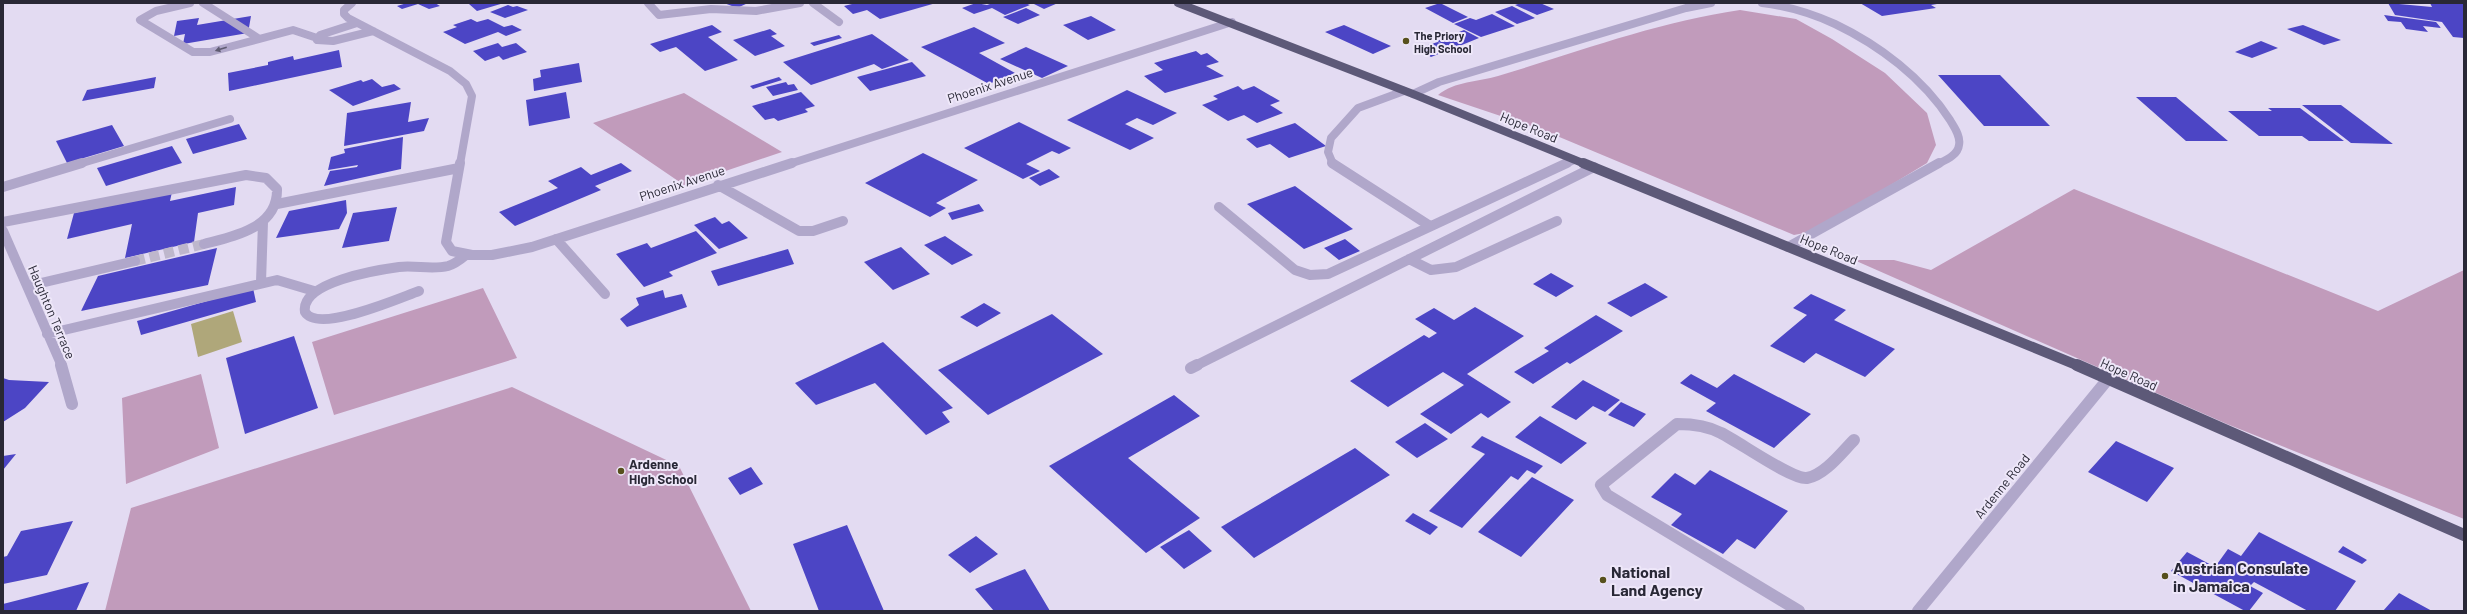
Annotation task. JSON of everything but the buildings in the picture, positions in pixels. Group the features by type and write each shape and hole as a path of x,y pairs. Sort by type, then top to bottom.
{"main road":[{"name":"Hope Road","path":"1178,3 1232,22 1409,92 1788,246 2108,379 2464,535"}],"street":[{"path":"190,3 152,13 140,20 192,52 199,53 210,52 258,38 293,30 317,38 324,42 373,31"},
{"path":"203,3 258,38"},
{"path":"352,3 344,10 344,14 357,23 462,78 469,86 472,96 446,242 452,251 466,255 458,263 447,266 400,267 339,282 314,292 306,299 304,308 305,314 318,320 337,319 419,291"},
{"path":"648,3 659,15 711,9 756,11 800,3"},
{"path":"813,3 839,22"},
{"path":"1430,226 1332,164 1328,152 1331,138 1358,108 1686,8 1711,3"},
{"path":"1762,3 1785,6 1810,14 1836,24 1865,42 1920,83 1939,104 1959,137 1959,147 1951,157 1788,246"},
{"name":"Phoenix Avenue","path":"466,255 510,252 556,239 718,185 1232,22"},
{"path":"317,38 357,23"},
{"path":"3,187 230,119"},
{"path":"1219,207 1295,270 1310,275 1328,274 1574,160"},
{"path":"1190,368 1594,167"},
{"path":"277,204 459,168"},
{"path":"3,222 246,175 266,178 278,189 277,204 263,222 234,236 204,244"},
{"path":"718,185 799,231 814,231 843,220"},
{"path":"1409,259 1425,270 1441,270 1456,267 1557,221"},
{"path":"261,282 263,222"},
{"name":"Haughton Terrace","path":"3,231 65,374 72,404"},
{"path":"556,239 605,294"},
{"path":"28,286 135,261"},
{"path":"47,334 261,282 277,280 314,292"},
{"name":"Ardenne Road","path":"1918,611 2108,379"},
{"path":"1799,611 1607,495 1601,485 1677,424 1693,424 1720,432 1790,473 1806,478 1818,474 1854,440"}],"shaded area":[{"path":"1740,10 1796,19 1832,39 1885,73 1927,113 1936,145 1927,163 1815,231 1794,235 1545,131 1438,95 1459,84 1498,76 1648,30 1709,15"},
{"path":"684,93 782,152 684,185 593,123"},
{"path":"2074,189 2378,311 2464,270 2464,519 2227,424 1854,260 1894,260 1931,270"},
{"path":"483,288 517,358 334,415 312,342"},
{"path":"233,311 242,342 198,357 191,324"},
{"path":"201,374 219,448 126,484 122,398"},
{"path":"512,387 679,466 751,611 105,611 131,508"}],"tunnel":[{"path":"135,261 204,244"}],"place":[{"name":"The Priory High School","path":"1406,41"},
{"name":"Ardenne High School","path":"621,471"},
{"name":"Austrian Consulate in Jamaica","path":"2165,576"},
{"name":"National Land Agency","path":"1603,580"}]}
